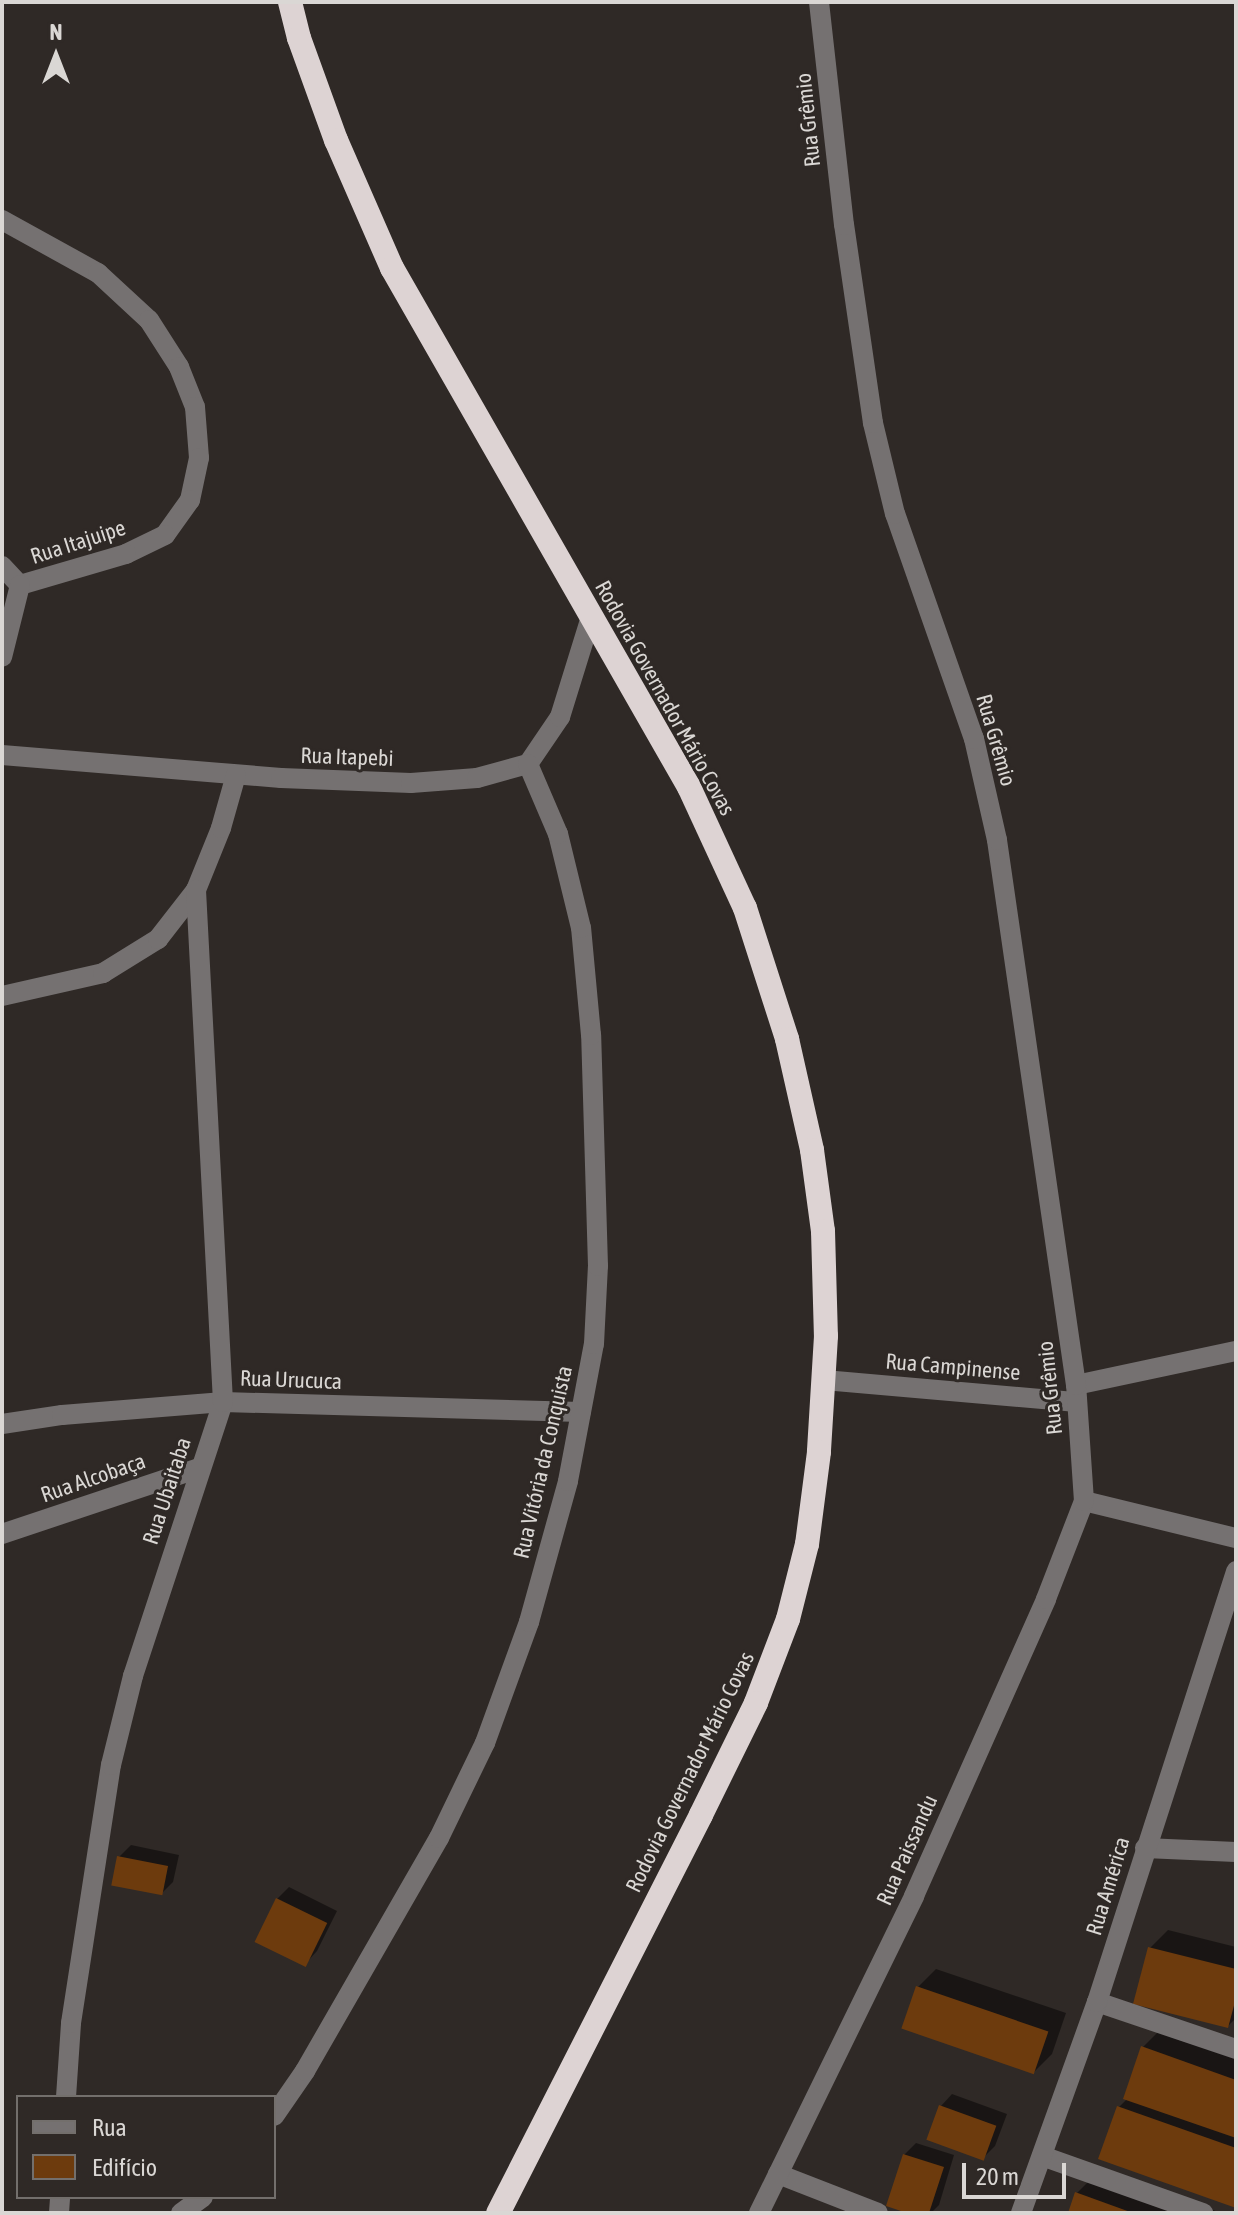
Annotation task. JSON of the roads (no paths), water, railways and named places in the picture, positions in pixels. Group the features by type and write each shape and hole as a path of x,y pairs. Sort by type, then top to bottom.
{"highway":[{"name":"Rodovia Governador Mário Covas","path":"290,2 299,38 336,140 392,268 689,787 745,908 787,1039 812,1150 823,1231 824,1380 807,1544 788,1619 761,1689 701,1815 498,2213"}],"street":[{"name":"Rua Grêmio","path":"819,2 844,225 873,423 895,514 974,739 997,840 1077,1393 1084,1501"},
{"name":"Rua Itajuipe","path":"2,220 98,273 149,320 179,367 195,407 199,458 190,500 165,535 126,554 20,585"},
{"path":"2,566 20,585 2,657"},
{"path":"528,764 560,717 591,617"},
{"name":"Rua Itapebi","path":"2,755 236,775 411,783 477,778 528,764"},
{"name":"Rua Vitória da Conquista","path":"276,2113 305,2071 439,1838 485,1743 529,1622 568,1481 594,1344 598,1266 591,1035 581,928 558,834 528,764"},
{"path":"2,996 103,973 158,939 196,890 221,828 236,775"},
{"name":"Rua Ubaitaba","path":"66,2095 71,2023 111,1765 133,1676 223,1402 196,890"},
{"name":"Rua Campinense","path":"824,1380 1077,1393 1236,1351"},
{"name":"Rua Urucuca","path":"2,1424 62,1415 223,1402 581,1412"},
{"name":"Rua Alcobaça","path":"2,1534 199,1468"},
{"path":"1084,1501 1236,1538"},
{"name":"Rua Paissandu","path":"759,2213 914,1896 1046,1599 1084,1501"},
{"name":"Rua América","path":"1021,2213 1097,2002 1236,1571"},
{"path":"1145,1848 1236,1852"},
{"path":"1097,2002 1236,2049"},
{"path":"1042,2156 1203,2213"},
{"path":"778,2174 878,2213"},
{"path":"181,2213 200,2199"}]}
